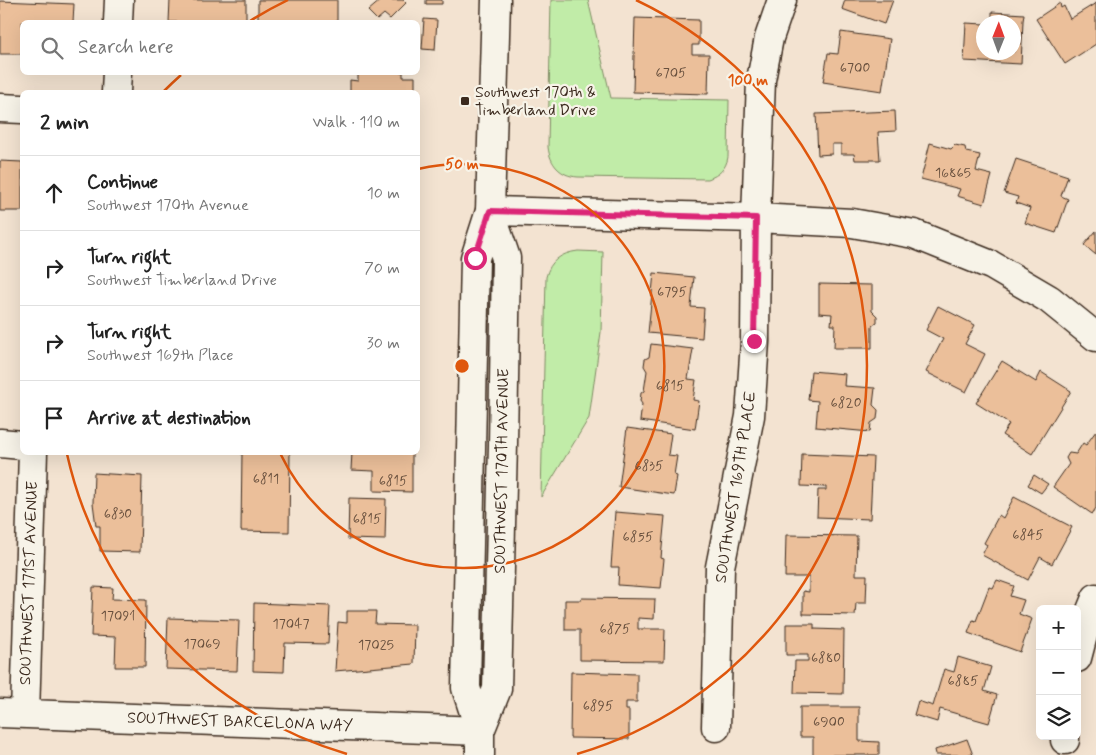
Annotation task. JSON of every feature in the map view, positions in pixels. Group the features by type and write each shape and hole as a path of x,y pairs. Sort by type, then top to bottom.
{"street":[{"path":"118,20 119,0"},
{"name":"SOUTHWEST 170TH AVENUE","path":"480,743 466,688 475,258 490,211 496,0"},
{"name":"SOUTHWEST 169TH PLACE","path":"716,727 720,567 750,416 754,341 761,80 769,38 782,0"},
{"path":"116,90 117,75"},
{"path":"0,108 20,109"},
{"path":"490,211 756,218 852,223 914,234 991,265 1049,299 1096,337"},
{"path":"0,444 20,445"},
{"name":"SOUTHWEST 171ST AVENUE","path":"12,714 33,455"},
{"path":"1079,650 1087,620 1096,598"},
{"name":"SOUTHWEST BARCELONA WAY","path":"12,714 480,743"}],"green space":[{"path":"551,0 588,0 611,98 729,100 728,157 726,165 721,171 708,179 578,177 561,172 557,168 551,159 548,147"},
{"path":"578,251 603,252 601,332 589,418 541,497 546,277 553,262 561,256"}],"building":[{"path":"170,0 246,0 246,20 169,20"},
{"path":"258,0 337,0 337,20 258,20"},
{"path":"381,0 403,0 406,3 390,19 384,14 377,20 368,11"},
{"path":"426,0 442,0 442,4 426,4"},
{"path":"845,0 893,0 884,24 842,9"},
{"path":"0,1 74,4 73,20 20,20 20,54 0,54"},
{"path":"1060,3 1061,8 1064,6 1070,19 1096,3 1096,44 1065,64 1036,19"},
{"path":"992,12 1024,14 1021,64 964,61 966,23 976,24 976,60 1021,60 1021,15 992,15"},
{"path":"635,18 699,20 699,45 692,45 692,54 709,54 708,94 633,92"},
{"path":"424,19 437,20 435,50 422,49"},
{"path":"841,32 890,39 882,91 823,82 828,53 838,54"},
{"path":"358,75 403,75 403,77 415,77 415,90 350,90 350,80 358,81"},
{"path":"895,111 896,131 878,132 880,160 855,160 854,154 841,154 841,144 832,144 832,154 818,155 816,114"},
{"path":"930,143 951,149 955,145 965,147 966,152 980,155 976,171 992,175 984,204 957,196 960,189 921,179"},
{"path":"1016,159 1068,176 1061,196 1068,199 1056,233 1025,223 1030,208 1016,203 1018,197 1004,193"},
{"path":"0,161 20,162 20,211 0,211"},
{"path":"1096,231 1096,255 1084,245"},
{"path":"654,273 694,277 691,307 704,308 702,338 648,333"},
{"path":"819,284 872,285 872,311 877,316 877,322 872,326 872,348 834,348 835,325 831,325 832,314 819,313"},
{"path":"938,306 975,325 965,344 985,354 966,392 926,372 943,339 926,330"},
{"path":"651,344 693,349 688,379 696,380 693,400 699,401 695,429 640,421 641,393 644,391 647,371 644,366 645,359 649,357"},
{"path":"1002,361 1036,382 1041,372 1071,391 1032,454 1002,435 1009,424 976,403"},
{"path":"811,371 845,374 844,386 875,388 873,405 878,410 877,419 871,423 870,432 816,427 818,401 808,400"},
{"path":"627,428 671,434 668,455 677,456 674,475 677,476 674,495 619,487"},
{"path":"1096,431 1096,508 1092,514 1053,487 1069,464 1066,458 1069,453 1076,454 1083,443 1086,445"},
{"path":"802,454 873,457 870,519 817,517 818,490 826,490 826,487 801,486"},
{"path":"242,455 290,455 289,532 241,531"},
{"path":"352,455 412,455 412,492 374,491 374,471 351,470"},
{"path":"94,473 142,476 140,552 100,551 100,526 96,526 93,503"},
{"path":"1034,475 1048,484 1041,493 1028,485"},
{"path":"1014,497 1072,527 1052,564 1040,557 1028,580 982,555 987,545 984,543 999,515 1003,518"},
{"path":"349,498 386,499 385,540 348,539"},
{"path":"615,512 665,516 661,558 664,559 661,588 618,585 619,567 611,567"},
{"path":"786,535 857,536 856,575 867,575 866,603 856,603 855,615 803,614 803,591 809,592 809,577 785,577"},
{"path":"997,580 1014,586 1010,596 1024,600 1019,614 1032,619 1020,652 968,633 973,620 976,621 989,587 993,588"},
{"path":"93,587 113,588 112,599 146,600 145,667 115,667 116,637 91,636"},
{"path":"581,598 655,599 654,619 638,618 638,629 665,629 664,661 580,660 580,630 565,630 565,600 581,600"},
{"path":"254,603 330,606 328,644 285,643 284,672 253,671"},
{"path":"347,611 376,611 375,624 415,625 414,664 335,671 338,622 347,623"},
{"path":"168,618 239,620 237,671 166,669"},
{"path":"786,624 814,624 814,629 844,630 843,694 794,693 795,661 808,661 808,655 786,655"},
{"path":"958,657 991,667 984,691 997,695 989,723 940,709 937,722 914,715 918,701 933,706 944,669 954,672"},
{"path":"571,672 637,674 637,702 626,702 626,710 629,710 629,739 570,738"},
{"path":"800,707 859,707 859,741 879,742 879,755 813,755 813,737 800,737"},
{"path":"967,739 973,755 935,755 935,750"}],"place":[{"name":"Southwest 170th & Timberland Drive","path":"465,101"}],"route":[{"path":"475,258 490,211 756,218 754,341"}]}
